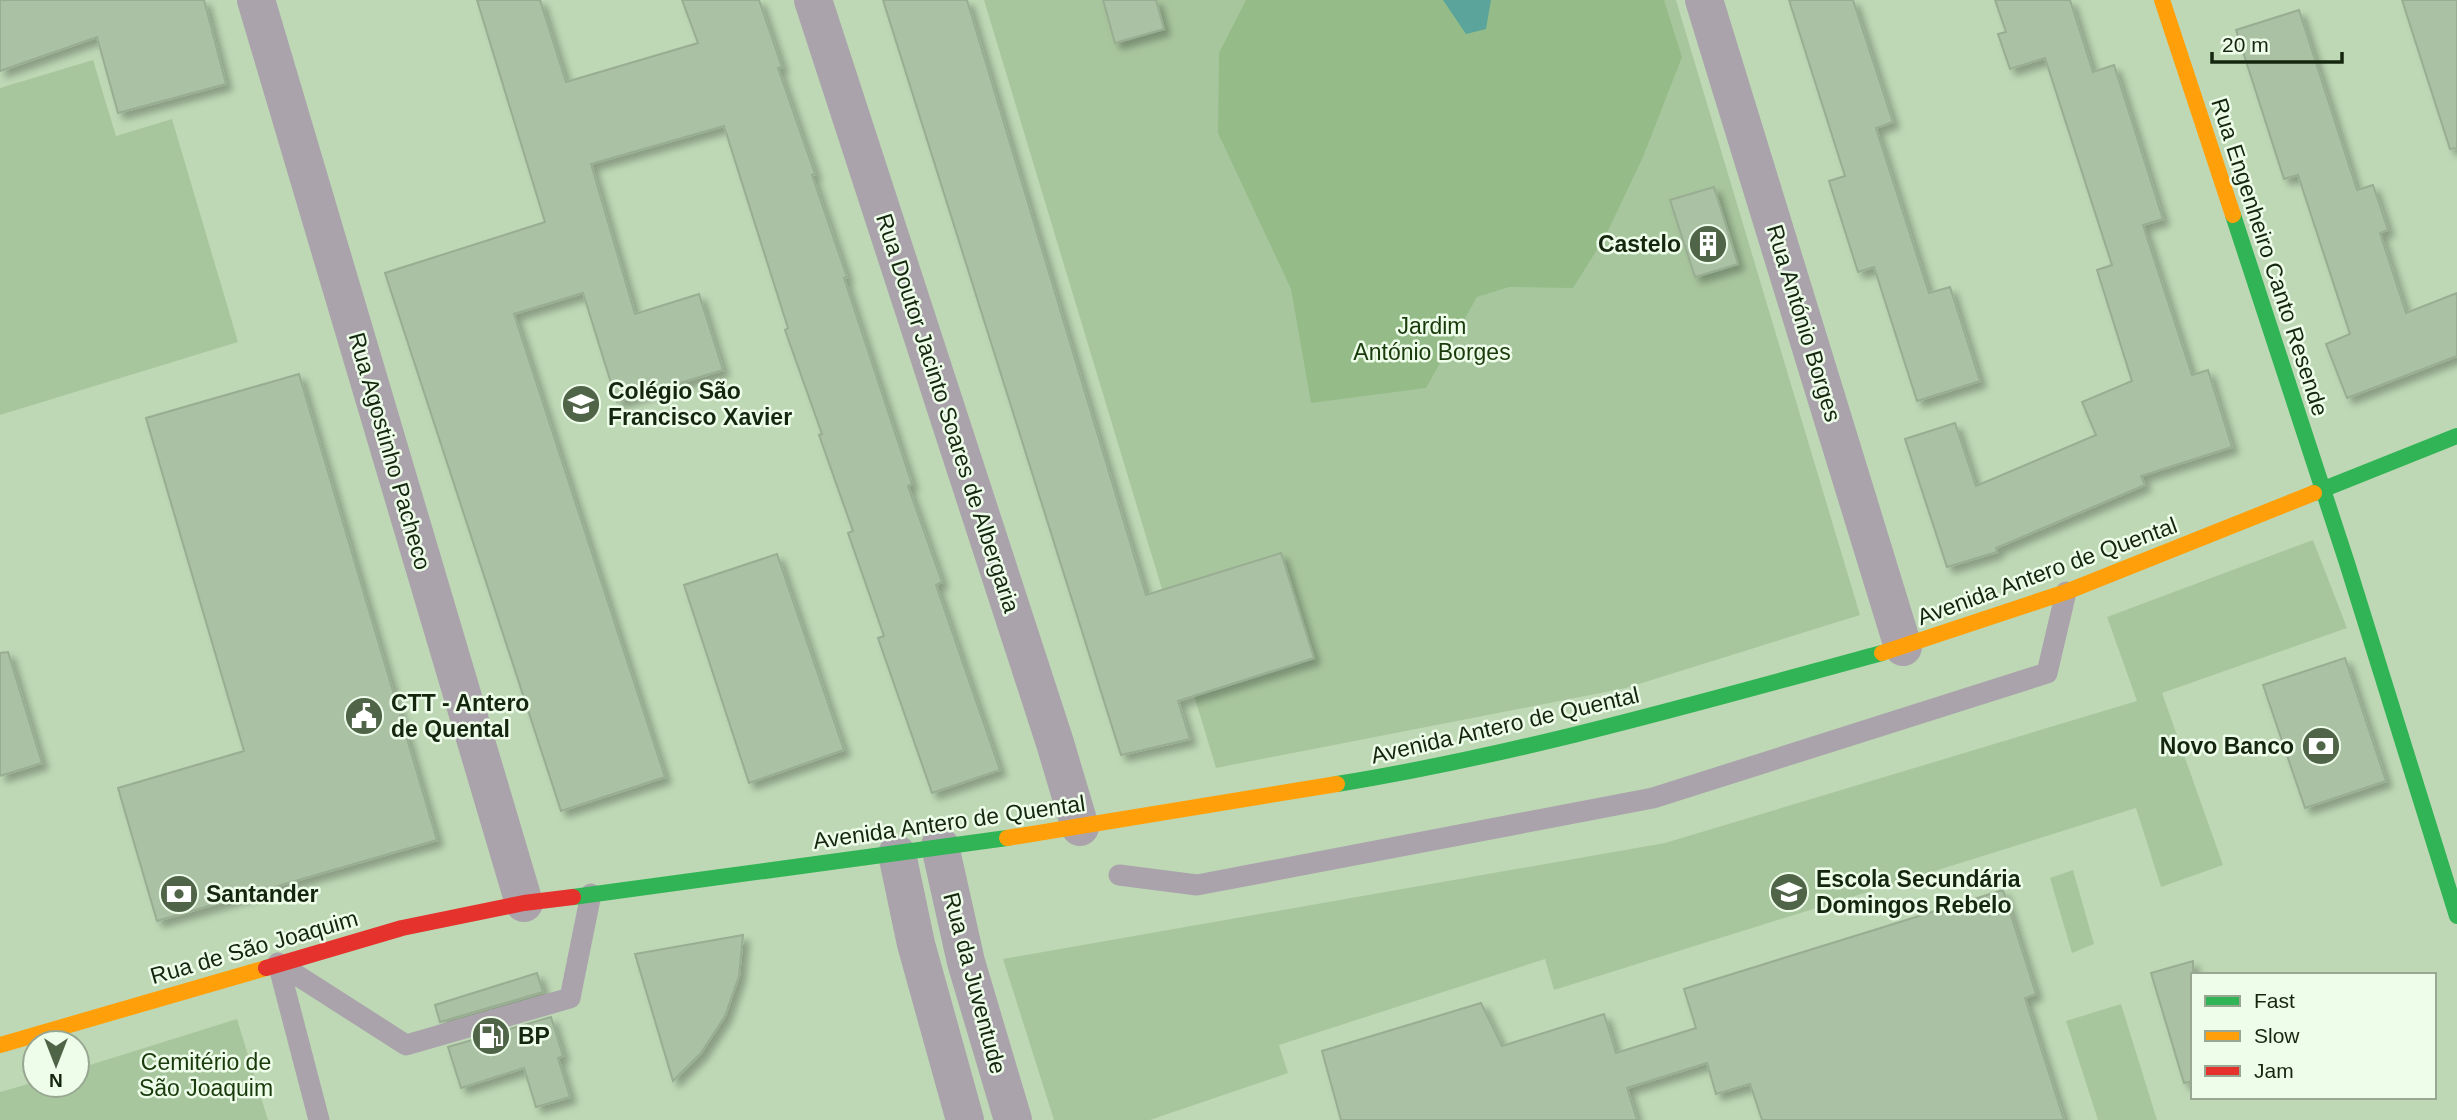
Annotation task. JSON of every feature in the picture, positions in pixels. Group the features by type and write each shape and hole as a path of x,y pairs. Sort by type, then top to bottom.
{"main road":[{"name":"Rua Engenheiro Canto Resende","path":"2162,0 2323,489 2457,916"},
{"name":"Avenida Antero de Quental","path":"524,903 1080,827 1394,775 1492,755 1636,720 1903,647 2066,593 2457,436"},
{"name":"Rua de São Joaquim","path":"0,1045 402,928 524,903"}],"street":[{"name":"Rua Agostinho Pacheco","path":"256,0 524,903"},
{"name":"Rua Doutor Jacinto Soares de Albergaria","path":"813,0 1051,729 1080,827"},
{"name":"Rua António Borges","path":"1704,0 1903,647"},
{"name":"Rua da Juventude","path":"940,846 966,962 1013,1120"},
{"name":"Rua da Juventude","path":"897,854 916,944 965,1120"}],"lane":[{"path":"1119,876 1197,885 1653,798 2047,673 2066,593"},
{"path":"278,963 406,1045 570,998 591,894"},
{"path":"278,963 319,1120"}],"green space":[{"name":"Jardim António Borges","path":"984,0 1676,0 1860,615 1626,688 1216,768"},
{"path":"1246,0 1664,0 1682,57 1643,157 1605,237 1573,288 1509,287 1477,297 1426,388 1311,403 1291,289 1218,133 1219,53"},
{"path":"93,60 116,136 172,119 238,342 0,415 0,88"},
{"path":"2313,540 2347,628 2162,693 2223,865 2161,887 2136,808 1554,990 1545,959 1279,1045 1288,1073 1150,1120 1054,1120 1003,959 1665,843 2137,701 2107,617"},
{"path":"2073,870 2094,944 2072,953 2050,878"},
{"path":"2121,1004 2157,1120 2098,1120 2066,1021"},
{"name":"Cemitério de São Joaquim","path":"237,1019 268,1120 0,1120 0,1092 21,1086 21,1099 91,1099 91,1065"}],"water":[{"path":"1443,0 1491,0 1486,29 1466,34"}],"building":[{"path":"0,0 204,0 226,84 118,113 97,37 0,71"},
{"path":"477,0 540,0 566,82 698,43 682,0 759,0 782,67 778,68 847,277 844,278 912,484 908,486 942,582 936,585 1000,770 932,793 878,638 884,636 848,533 853,531 785,330 788,328 724,126 591,164 635,314 699,294 723,370 617,402 583,293 514,314 665,777 561,811 385,273 545,222"},
{"path":"883,0 967,0 1146,595 1281,553 1314,658 1178,701 1190,739 1121,755"},
{"path":"1103,0 1156,0 1164,29 1115,43"},
{"path":"1789,0 1853,0 1893,122 1876,128 1929,293 1950,287 1980,381 1917,401 1874,267 1858,272 1829,181 1845,176"},
{"path":"1995,0 2070,0 2093,72 2114,65 2163,219 2143,225 2192,375 2208,370 2232,447 2141,476 2145,485 1996,548 1997,552 1947,567 1905,439 1955,423 1976,486 2096,435 2082,402 2132,381 2097,270 2112,265 2045,58 2010,69 1998,34 2006,32"},
{"path":"2402,0 2457,0 2457,148 2450,149"},
{"path":"2299,10 2357,190 2373,185 2388,230 2380,233 2406,313 2457,293 2457,356 2347,398 2326,344 2350,334 2298,175 2284,179 2236,30"},
{"name":"Castelo","path":"1714,187 1738,264 1695,277 1670,200"},
{"path":"299,374 437,840 157,921 118,788 244,751 146,418"},
{"path":"777,554 844,750 749,783 684,585"},
{"path":"8,652 42,763 0,776 0,653"},
{"path":"2345,658 2386,781 2305,808 2263,685"},
{"path":"2003,890 2036,994 2025,998 2064,1120 1762,1120 1750,1084 1716,1094 1707,1063 1627,1088 1637,1120 1341,1120 1322,1051 1481,1003 1502,1046 1604,1014 1616,1053 1696,1028 1684,989"},
{"path":"743,935 739,976 725,1016 701,1053 673,1081 635,954"},
{"path":"2193,961 2191,1081 2184,1083 2151,973"},
{"path":"537,973 543,992 440,1022 435,1005"},
{"path":"551,1017 563,1056 558,1058 570,1097 536,1107 524,1068 461,1088 448,1047"}],"traffic: fast":[{"path":"2233,215 2347,563 2457,916"},
{"path":"2314,493 2457,436"},
{"path":"1337,784 1543,742 1882,653"},
{"path":"573,897 1007,838"}],"traffic: slow":[{"path":"2162,0 2233,215"},
{"path":"1882,653 2066,592 2314,493"},
{"path":"1007,838 1337,784"},
{"path":"0,1045 266,968"}],"traffic: jam":[{"path":"266,968 402,928 524,903 573,897"}],"place":[{"name":"Castelo","path":"1708,244"},
{"name":"Colégio São Francisco Xavier","path":"581,404"},
{"name":"CTT - Antero de Quental","path":"364,716"},
{"name":"Novo Banco","path":"2321,746"},
{"name":"Escola Secundária Domingos Rebelo","path":"1789,892"},
{"name":"Santander","path":"179,894"},
{"name":"BP","path":"491,1036"}]}
